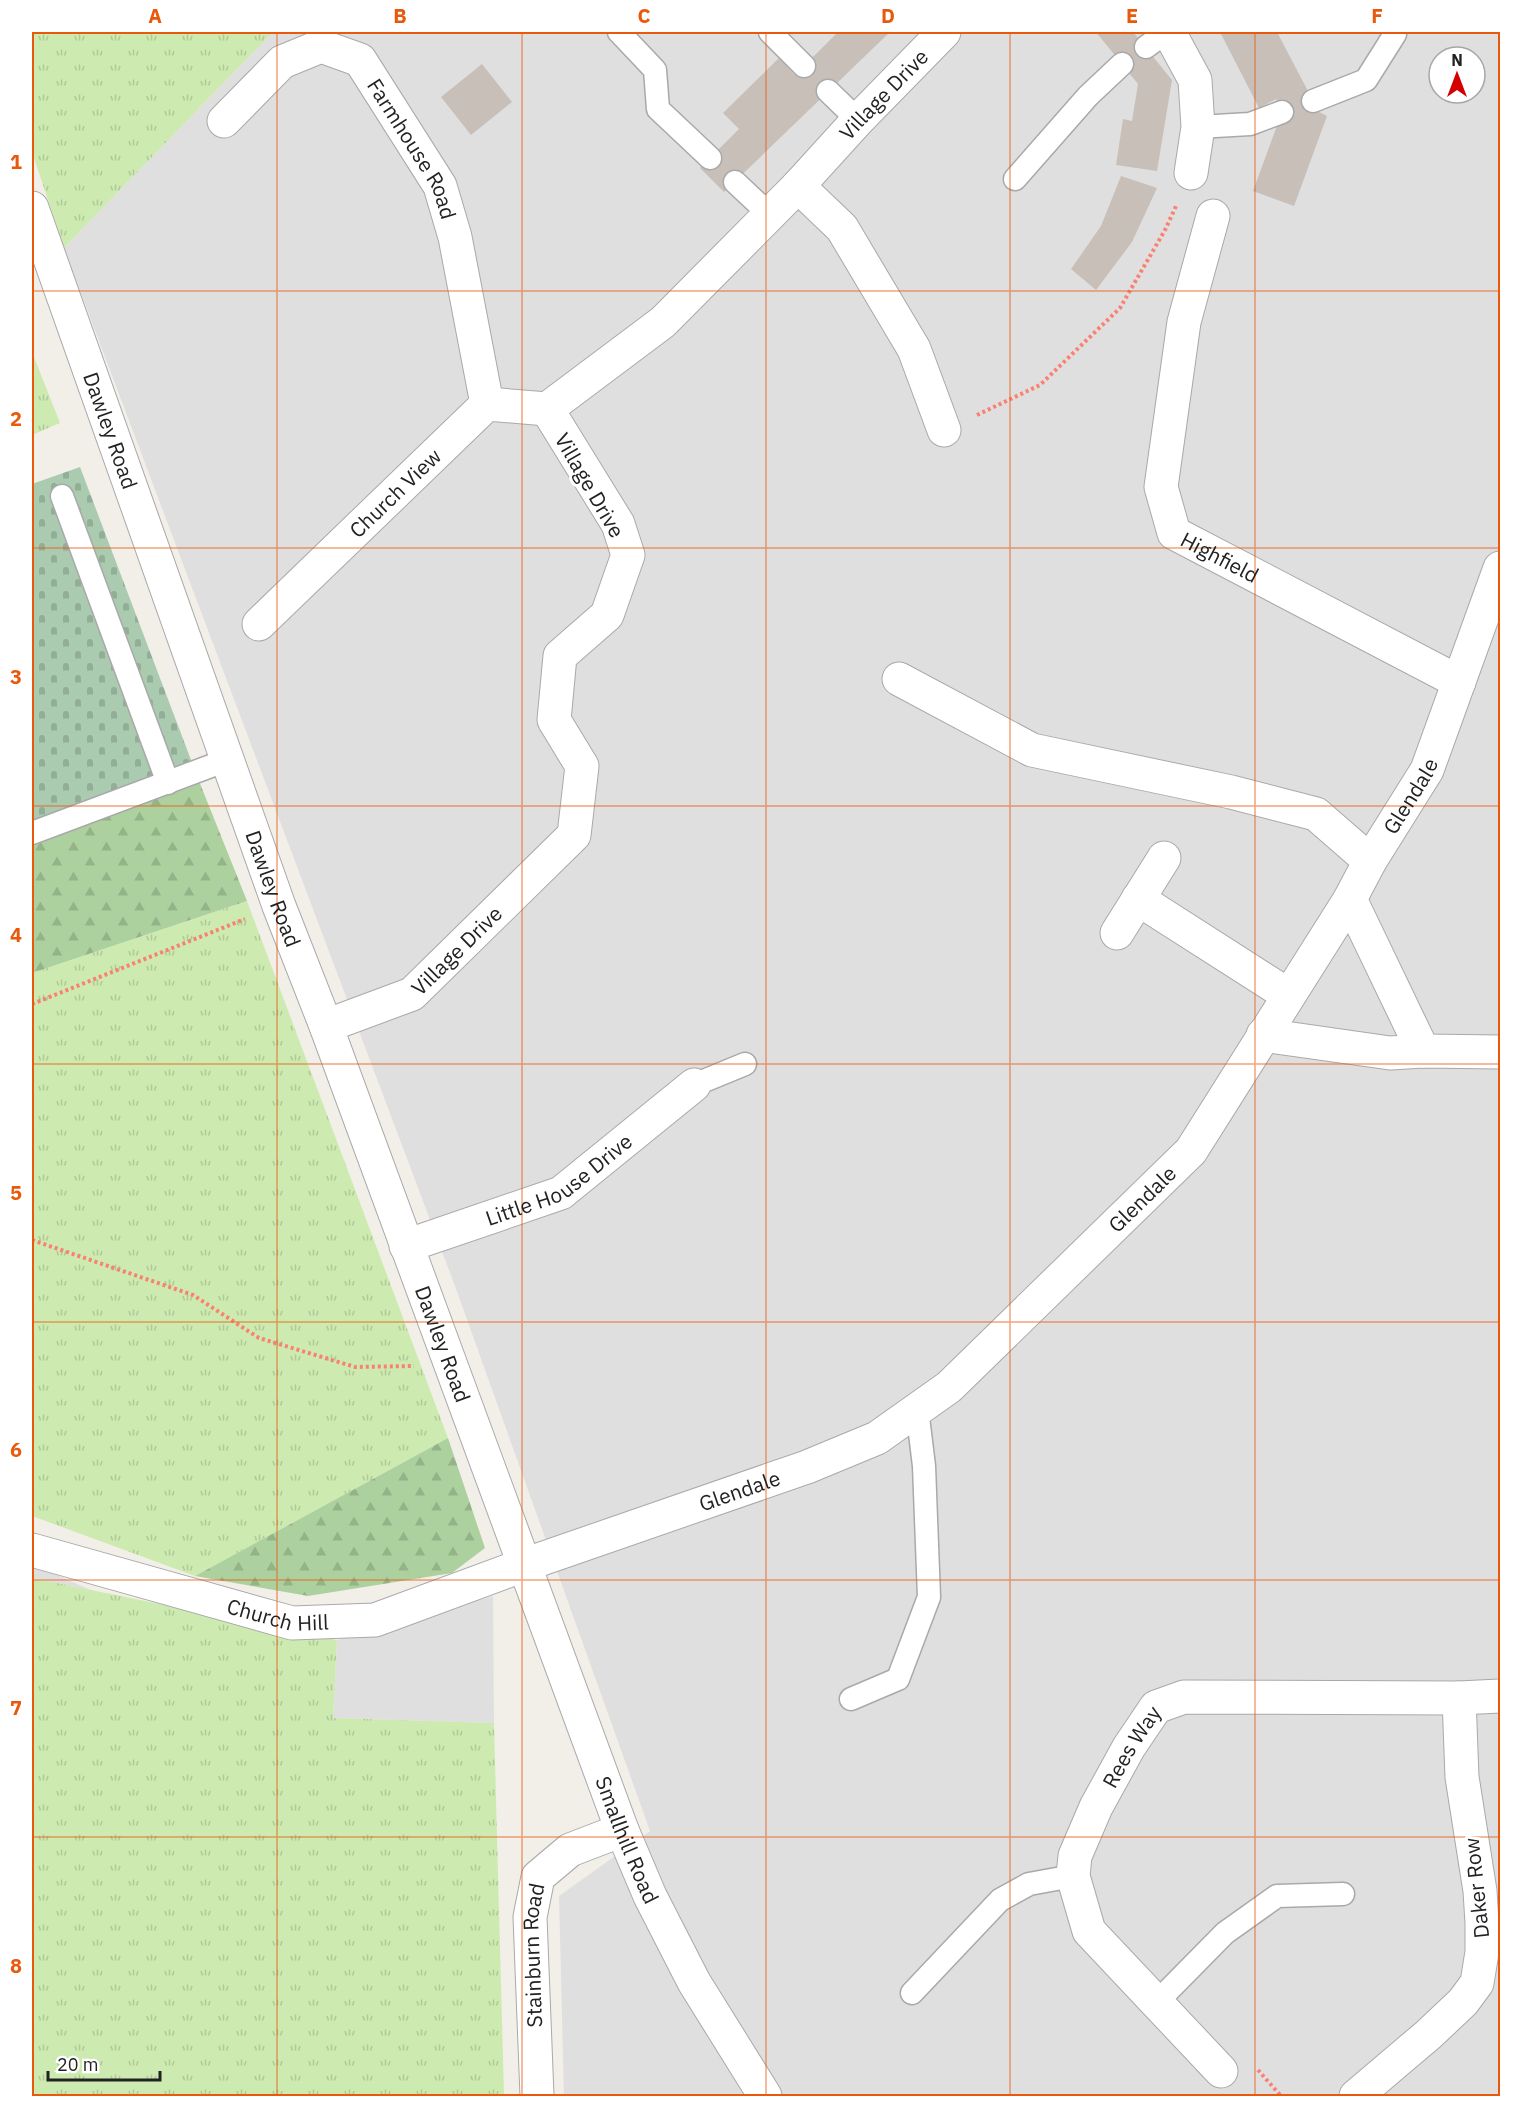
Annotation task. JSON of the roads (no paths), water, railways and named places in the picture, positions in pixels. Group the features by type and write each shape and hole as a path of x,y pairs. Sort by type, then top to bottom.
{"street":[{"name":"Village Drive","path":"326,1026 412,994 574,834 582,766 554,720 560,656 607,615 628,555 618,524 547,409 663,322 798,186 858,120 944,32"},
{"path":"1160,37 1195,80 1198,127 1191,173"},
{"name":"Farmhouse Road","path":"224,121 282,62 324,39 360,60 440,186 455,237 487,404"},
{"path":"798,186 842,228 860,258 914,349 944,430"},
{"name":"Dawley Road","path":"32,208 279,906 326,1026 524,1565"},
{"name":"Highfield","path":"1213,216 1184,322 1161,487 1174,533 1459,682"},
{"path":"487,404 547,409"},
{"name":"Church View","path":"260,624 487,404"},
{"name":"Glendale","path":"524,1565 807,1467 877,1438 949,1387 1191,1151 1350,899 1370,861 1427,770 1500,568"},
{"path":"899,679 1032,750 1231,792 1316,814 1370,861"},
{"path":"1116,933 1164,858"},
{"path":"1138,899 1288,995"},
{"path":"1350,899 1423,1051"},
{"path":"1263,1035 1390,1053 1500,1052"},
{"name":"Little House Drive","path":"406,1246 561,1193 694,1085"},
{"name":"Church Hill","path":"32,1550 292,1623 375,1620 524,1565"},
{"name":"Smallhill Road","path":"524,1565 622,1830 650,1896 694,1982 765,2097"},
{"name":"Rees Way","path":"1072,1876 1075,1856 1096,1807 1129,1747 1156,1707 1184,1697 1459,1698 1500,1696"},
{"name":"Daker Row","path":"1356,2097 1428,2035 1463,2002 1477,1983 1482,1952 1480,1891 1462,1778 1459,1698"},
{"name":"Stainburn Road","path":"537,2097 530,1917 538,1877 570,1851 622,1830"},
{"path":"1072,1876 1089,1931 1221,2072"}],"lane":[{"path":"619,32 656,70 658,109 710,158"},
{"path":"770,32 804,66"},
{"path":"1313,100 1366,80 1395,34"},
{"path":"1016,179 1088,96 1122,64"},
{"path":"828,91 858,120"},
{"path":"1198,127 1250,124 1282,112"},
{"path":"735,182 769,214"},
{"path":"62,496 168,783"},
{"path":"32,833 227,760"},
{"path":"694,1085 745,1064"},
{"path":"851,1699 898,1679 929,1598 924,1467 917,1409"},
{"path":"912,1993 1000,1900 1029,1884 1072,1876"},
{"path":"1156,2003 1225,1933 1277,1896 1343,1894"}]}
